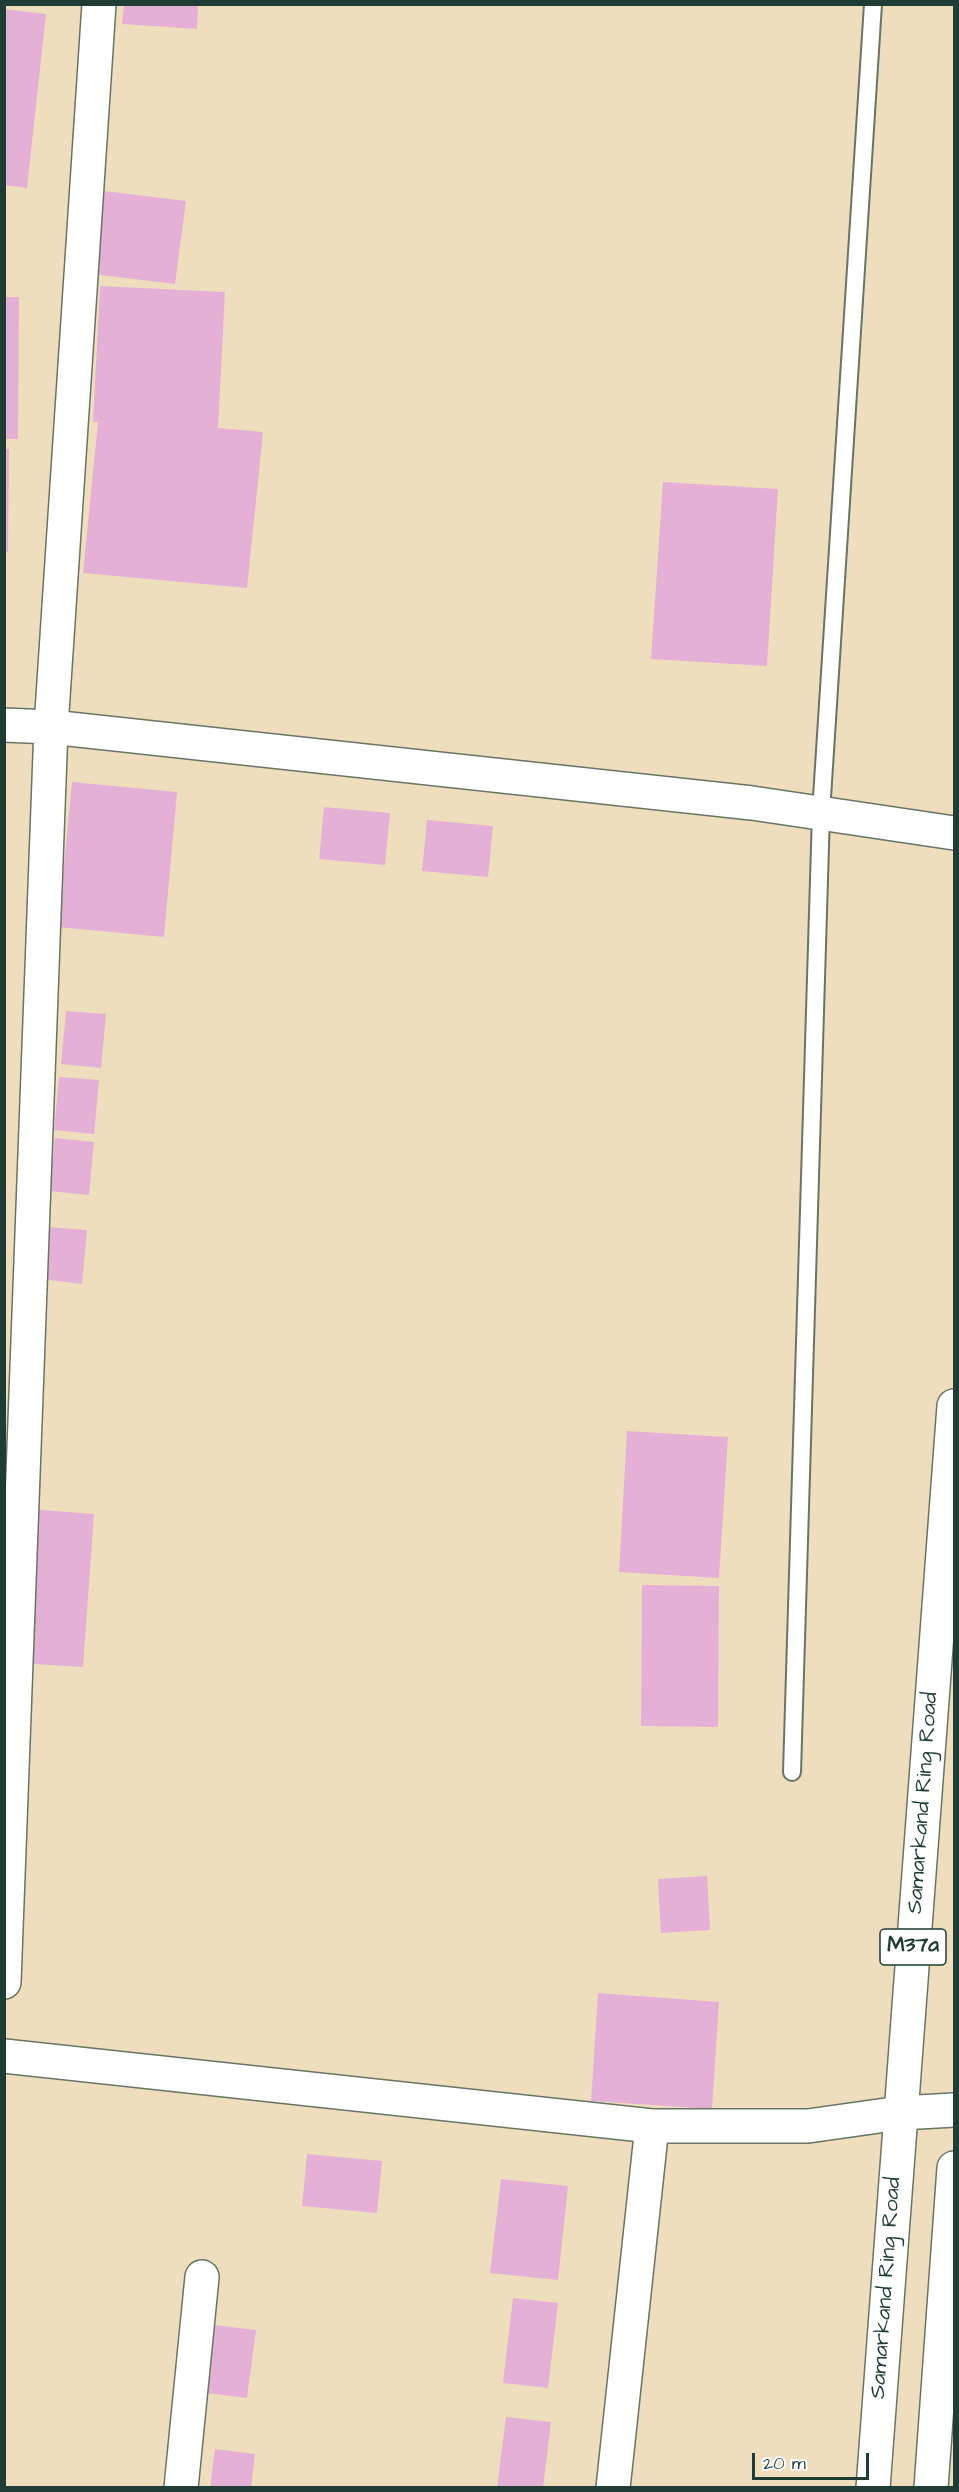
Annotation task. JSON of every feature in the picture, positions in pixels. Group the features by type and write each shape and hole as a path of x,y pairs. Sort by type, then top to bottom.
{"main road":[{"path":"4,1982 51,727 99,4"},
{"path":"4,724 51,727 740,802 954,833"},
{"name":"Samarkand Ring Road","path":"873,2487 954,1406"},
{"path":"4,2056 652,2126 808,2126 900,2113 954,2110"},
{"path":"614,2487 652,2126"},
{"path":"935,2487 954,2168"},
{"path":"181,2487 202,2277"}],"lane":[{"path":"792,1772 821,813 873,4"}],"building":[{"path":"124,4 198,4 197,29 122,24"},
{"path":"4,9 46,14 27,188 4,185"},
{"path":"104,191 186,201 175,284 92,274"},
{"path":"100,286 225,292 218,428 263,432 247,588 83,573 98,422 93,422"},
{"path":"4,297 19,297 18,439 4,439"},
{"path":"4,449 9,449 8,552 4,552"},
{"path":"663,482 778,489 767,666 651,659"},
{"path":"72,782 177,792 164,937 58,927"},
{"path":"324,807 390,813 385,865 319,859"},
{"path":"427,820 493,826 488,877 422,871"},
{"path":"66,1011 106,1014 101,1068 61,1064"},
{"path":"59,1077 99,1080 94,1134 54,1130"},
{"path":"55,1138 94,1142 89,1195 49,1191"},
{"path":"48,1227 87,1230 82,1284 42,1279"},
{"path":"627,1431 728,1437 719,1578 619,1572"},
{"path":"28,1509 94,1514 83,1667 17,1663"},
{"path":"642,1585 719,1586 718,1727 641,1726"},
{"path":"707,1876 710,1930 661,1933 658,1879"},
{"path":"598,1993 719,2002 712,2109 591,2101"},
{"path":"307,2154 382,2161 377,2213 302,2206"},
{"path":"501,2179 568,2186 558,2280 490,2273"},
{"path":"513,2298 558,2303 548,2388 503,2383"},
{"path":"215,2325 256,2330 247,2398 206,2393"},
{"path":"506,2417 551,2422 543,2488 497,2488"},
{"path":"215,2449 255,2454 251,2488 210,2488"}]}
